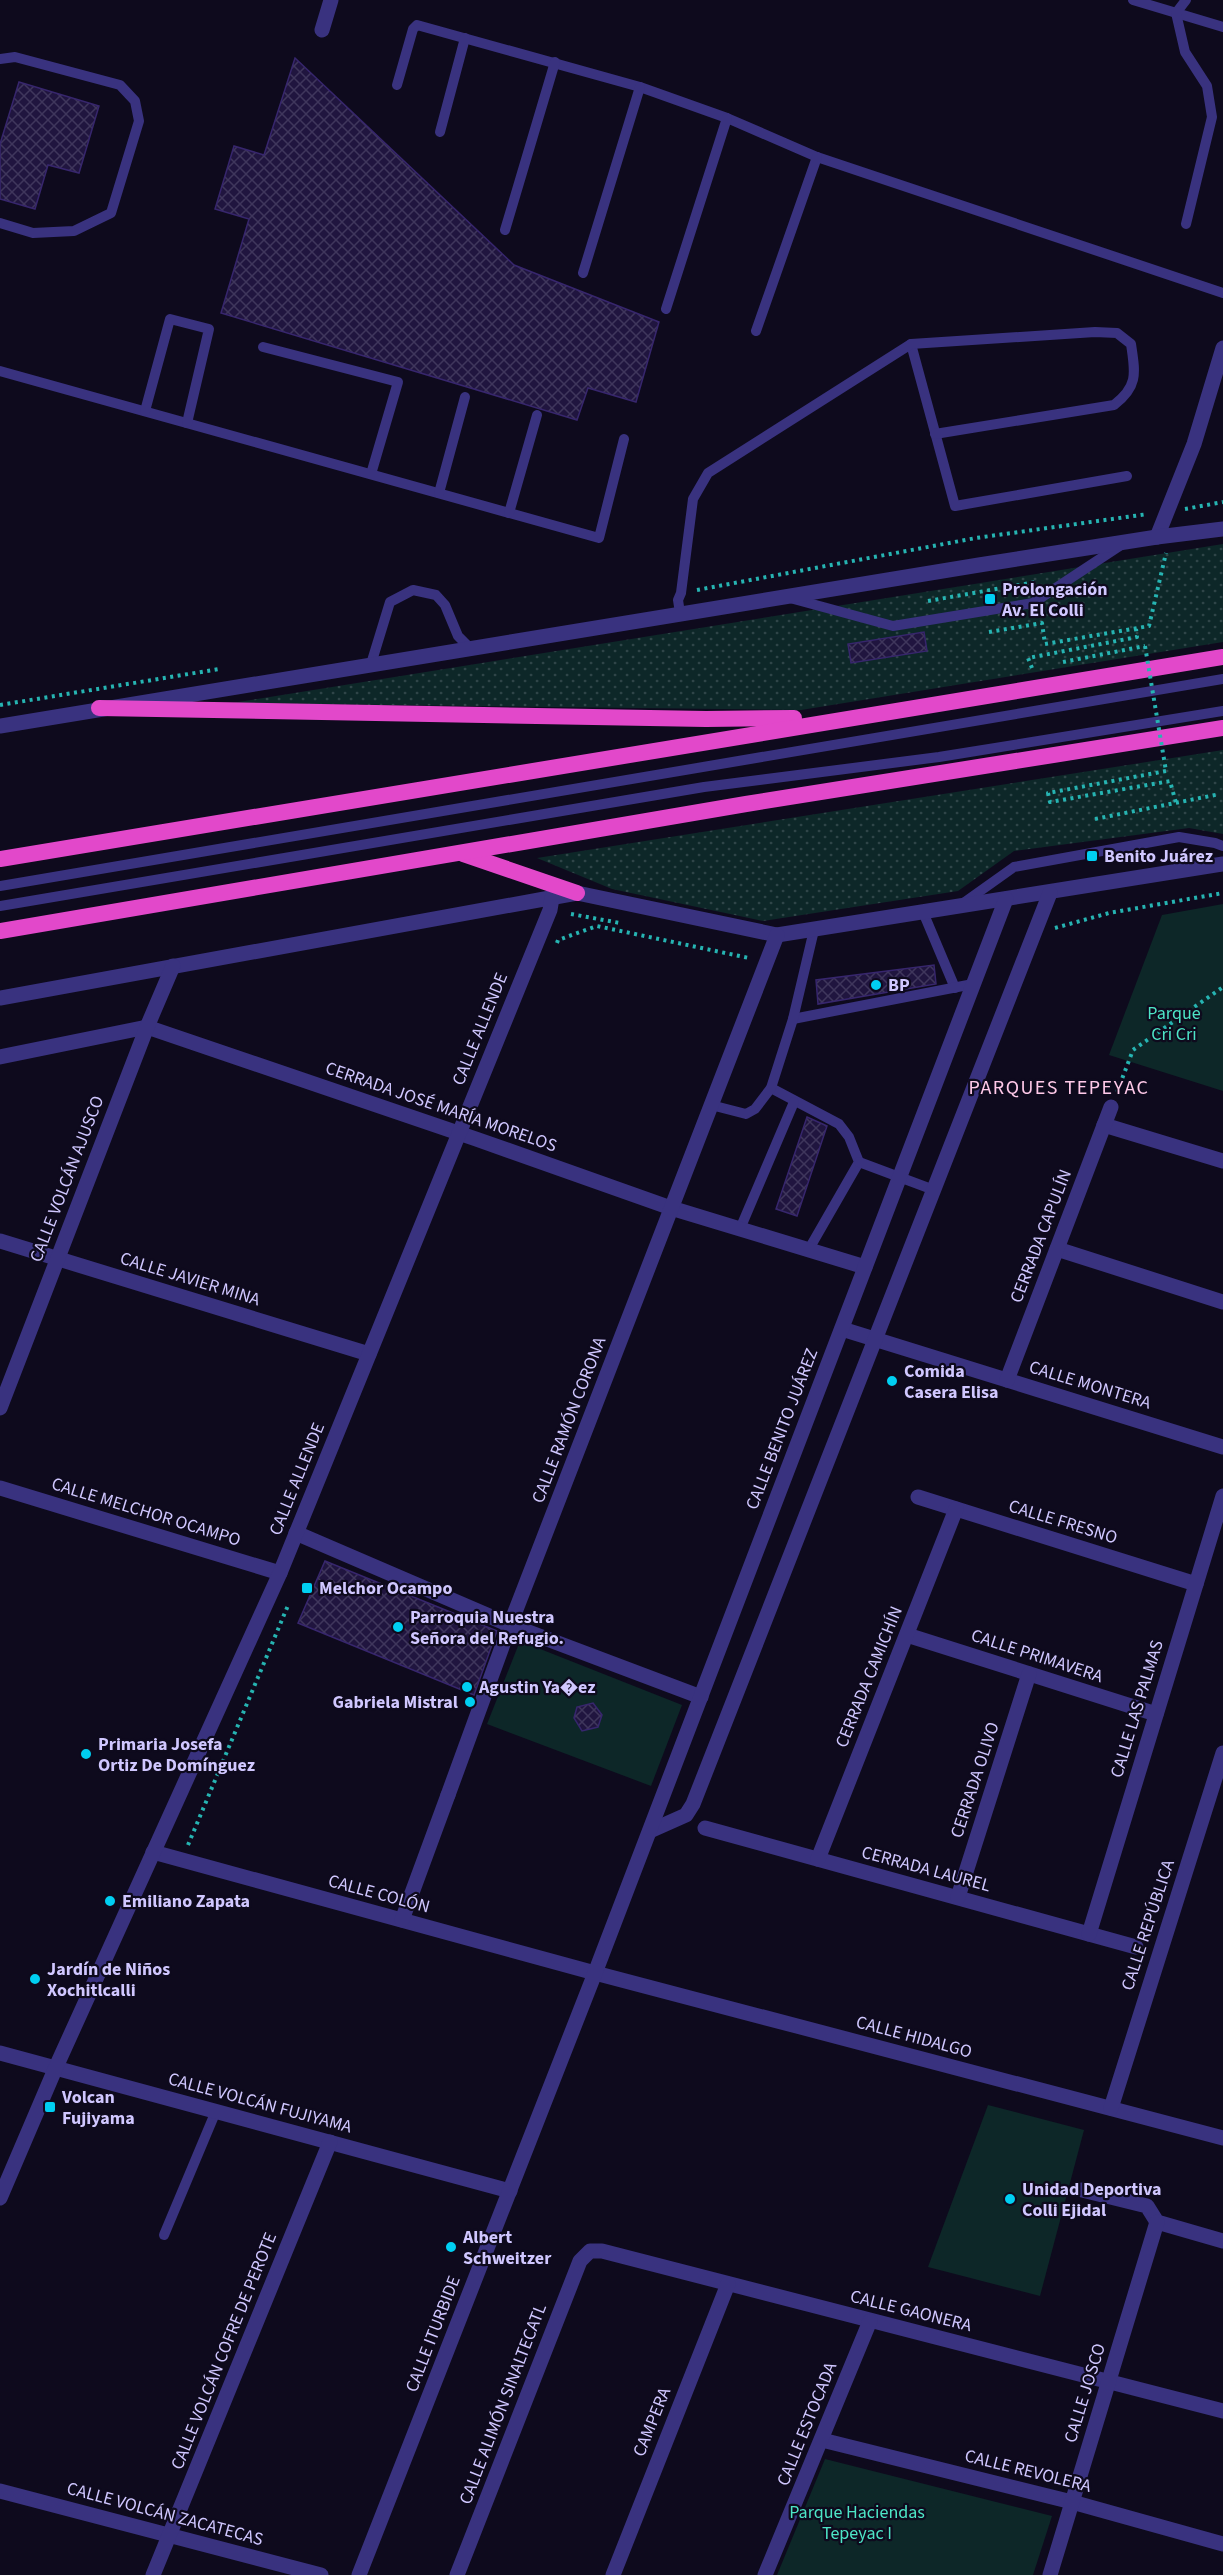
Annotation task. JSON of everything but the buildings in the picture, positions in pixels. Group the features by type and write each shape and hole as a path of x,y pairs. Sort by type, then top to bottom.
{"highway":[{"path":"0,859 1223,657"},
{"path":"99,708 706,719 849,717"},
{"path":"0,931 758,802 1223,728"},
{"path":"462,853 577,893"}],"street":[{"path":"322,30 331,0"},
{"path":"1164,536 1167,512 1194,444 1223,348"},
{"path":"0,726 680,613 1164,536 1223,529"},
{"path":"0,998 173,966 551,904 577,893 777,935 1223,864"},
{"path":"650,1831 686,1815 693,1804 1050,893"},
{"name":"CALLE BENITO JUÁREZ","path":"595,1973 1006,899"},
{"name":"CALLE ALLENDE","path":"0,2198 56,2067 280,1573 551,904"},
{"name":"CALLE RAMÓN CORONA","path":"402,1920 510,1625 777,935"},
{"name":"CALLE VOLCÁN AJUSCO","path":"0,1408 147,1027 173,966"},
{"path":"0,1057 147,1027"},
{"name":"CERRADA JOSÉ MARÍA MORELOS","path":"147,1027 671,1208 865,1267"},
{"name":"CERRADA CAPULÍN","path":"1007,1380 1111,1107"},
{"path":"1104,1125 1223,1161"},
{"name":"CALLE JAVIER MINA","path":"0,1241 369,1354"},
{"path":"1057,1249 1223,1302"},
{"name":"CALLE MONTERA","path":"842,1329 1223,1447"},
{"name":"CALLE MELCHOR OCAMPO","path":"0,1488 280,1573"},
{"name":"CALLE LAS PALMAS","path":"1089,1934 1223,1496"},
{"name":"CALLE FRESNO","path":"918,1497 1196,1584"},
{"name":"CERRADA CAMICHÍN","path":"818,1859 956,1509"},
{"path":"296,1533 510,1625 700,1697"},
{"name":"CALLE PRIMAVERA","path":"907,1635 1156,1714"},
{"name":"CERRADA OLIVO","path":"958,1897 1029,1674"},
{"name":"CALLE REPÚBLICA","path":"1111,2108 1223,1754"},
{"name":"CERRADA LAUREL","path":"705,1828 1136,1947"},
{"name":"CALLE COLÓN","path":"153,1852 595,1973"},
{"name":"CALLE HIDALGO","path":"595,1973 1223,2138"},
{"name":"CALLE ITURBIDE","path":"359,2575 595,1973"},
{"name":"CALLE VOLCÁN FUJIYAMA","path":"0,2053 510,2192"},
{"name":"CALLE VOLCÁN COFRE DE PEROTE","path":"153,2575 330,2142"},
{"path":"1082,2190 1147,2206 1157,2222 1223,2241"},
{"name":"CALLE JOSCO","path":"1050,2575 1157,2222"},
{"name":"CALLE GAONERA","path":"590,2251 602,2251 1223,2411"},
{"name":"CALLE ALIMÓN SINALTECATL","path":"457,2575 580,2261 590,2251"},
{"name":"CAMPERA","path":"613,2575 728,2284"},
{"name":"CALLE ESTOCADA","path":"765,2575 870,2320"},
{"name":"CALLE REVOLERA","path":"822,2440 1072,2502 1223,2544"},
{"name":"CALLE VOLCÁN ZACATECAS","path":"0,2491 321,2575"}],"lane":[{"path":"1133,0 1223,27"},
{"path":"1176,13 1186,0"},
{"path":"1176,13 1185,52 1207,86 1212,117 1186,224"},
{"path":"398,85 413,29 417,25 640,87 727,118 817,157 1223,293"},
{"path":"440,132 465,38"},
{"path":"0,59 15,57 120,85 135,100 139,121 111,213 74,231 33,233 0,223"},
{"path":"506,230 555,62"},
{"path":"583,273 640,87"},
{"path":"666,309 727,118"},
{"path":"756,331 817,157"},
{"path":"145,411 170,319 199,326 209,329 187,423"},
{"path":"680,613 678,600 681,593 693,499 708,473 911,344 1095,332 1118,333 1131,344 1135,374 1128,394 1114,405 935,434"},
{"path":"911,344 955,506 1127,476"},
{"path":"263,347 398,382 371,474"},
{"path":"0,371 599,537 624,439"},
{"path":"439,493 465,397"},
{"path":"509,513 537,414"},
{"path":"784,597 893,626 1033,603 1126,542"},
{"path":"371,664 390,602 413,590 436,595 445,605 458,636 470,648"},
{"path":"0,886 1223,679"},
{"path":"0,906 704,787 939,757 1223,711"},
{"path":"959,906 1014,867 1179,837 1223,846"},
{"path":"923,912 956,988"},
{"path":"711,1106 746,1114 755,1109 771,1088 793,1019 814,930"},
{"path":"793,1019 974,984"},
{"path":"771,1088 839,1124 849,1137 860,1162 934,1190"},
{"path":"740,1229 794,1102"},
{"path":"809,1249 860,1162"},
{"path":"164,2235 216,2111"}],"path":[{"path":"681,593 975,538 1167,512 1223,502"},
{"path":"989,632 1042,623 1045,644 1149,626 1164,536"},
{"path":"928,601 1036,582"},
{"path":"1041,666 1030,669 1028,658 1137,637 1136,629"},
{"path":"1053,664 1145,646 1166,771 1048,793 1050,802 1170,780 1176,803"},
{"path":"0,705 228,668"},
{"path":"1095,819 1220,794"},
{"path":"1055,928 1109,912 1223,893"},
{"path":"551,904 632,925"},
{"path":"554,951 558,940 597,926 751,959 768,959"},
{"path":"1111,1107 1133,1050 1223,987"},
{"path":"182,1860 291,1597"}],"green space":[{"path":"1223,544 1223,642 801,710 232,703"},
{"path":"1223,750 1223,834 1189,828 1014,851 958,891 763,921 612,889 537,858"},
{"name":"Parque Cri Cri","path":"1223,904 1223,1091 1109,1055 1162,915"},
{"path":"520,1641 682,1705 651,1786 487,1724"},
{"name":"Unidad Deportiva Colli Ejidal","path":"988,2105 1084,2130 1040,2296 928,2267"},
{"name":"Parque Haciendas Tepeyac I","path":"825,2459 1052,2516 1033,2575 777,2575"}],"place":[{"name":"Prolongación Av. El Colli","path":"990,599"},
{"name":"Benito Juárez","path":"1092,856"},
{"name":"BP","path":"876,985"},
{"name":"Comida Casera Elisa","path":"892,1381"},
{"name":"Melchor Ocampo","path":"307,1588"},
{"name":"Parroquia Nuestra Señora del Refugio.","path":"398,1627"},
{"name":"Agustin Ya�ez","path":"467,1687"},
{"name":"Gabriela Mistral","path":"470,1702"},
{"name":"Primaria Josefa Ortiz De Domínguez","path":"86,1754"},
{"name":"Emiliano Zapata","path":"110,1901"},
{"name":"Jardín de Niños Xochitlcalli","path":"35,1979"},
{"name":"Volcan Fujiyama","path":"50,2107"},
{"name":"Unidad Deportiva Colli Ejidal","path":"1010,2199"},
{"name":"Albert Schweitzer","path":"451,2247"}],"district":[{"name":"PARQUES TEPEYAC","path":"1059,1088"}]}
